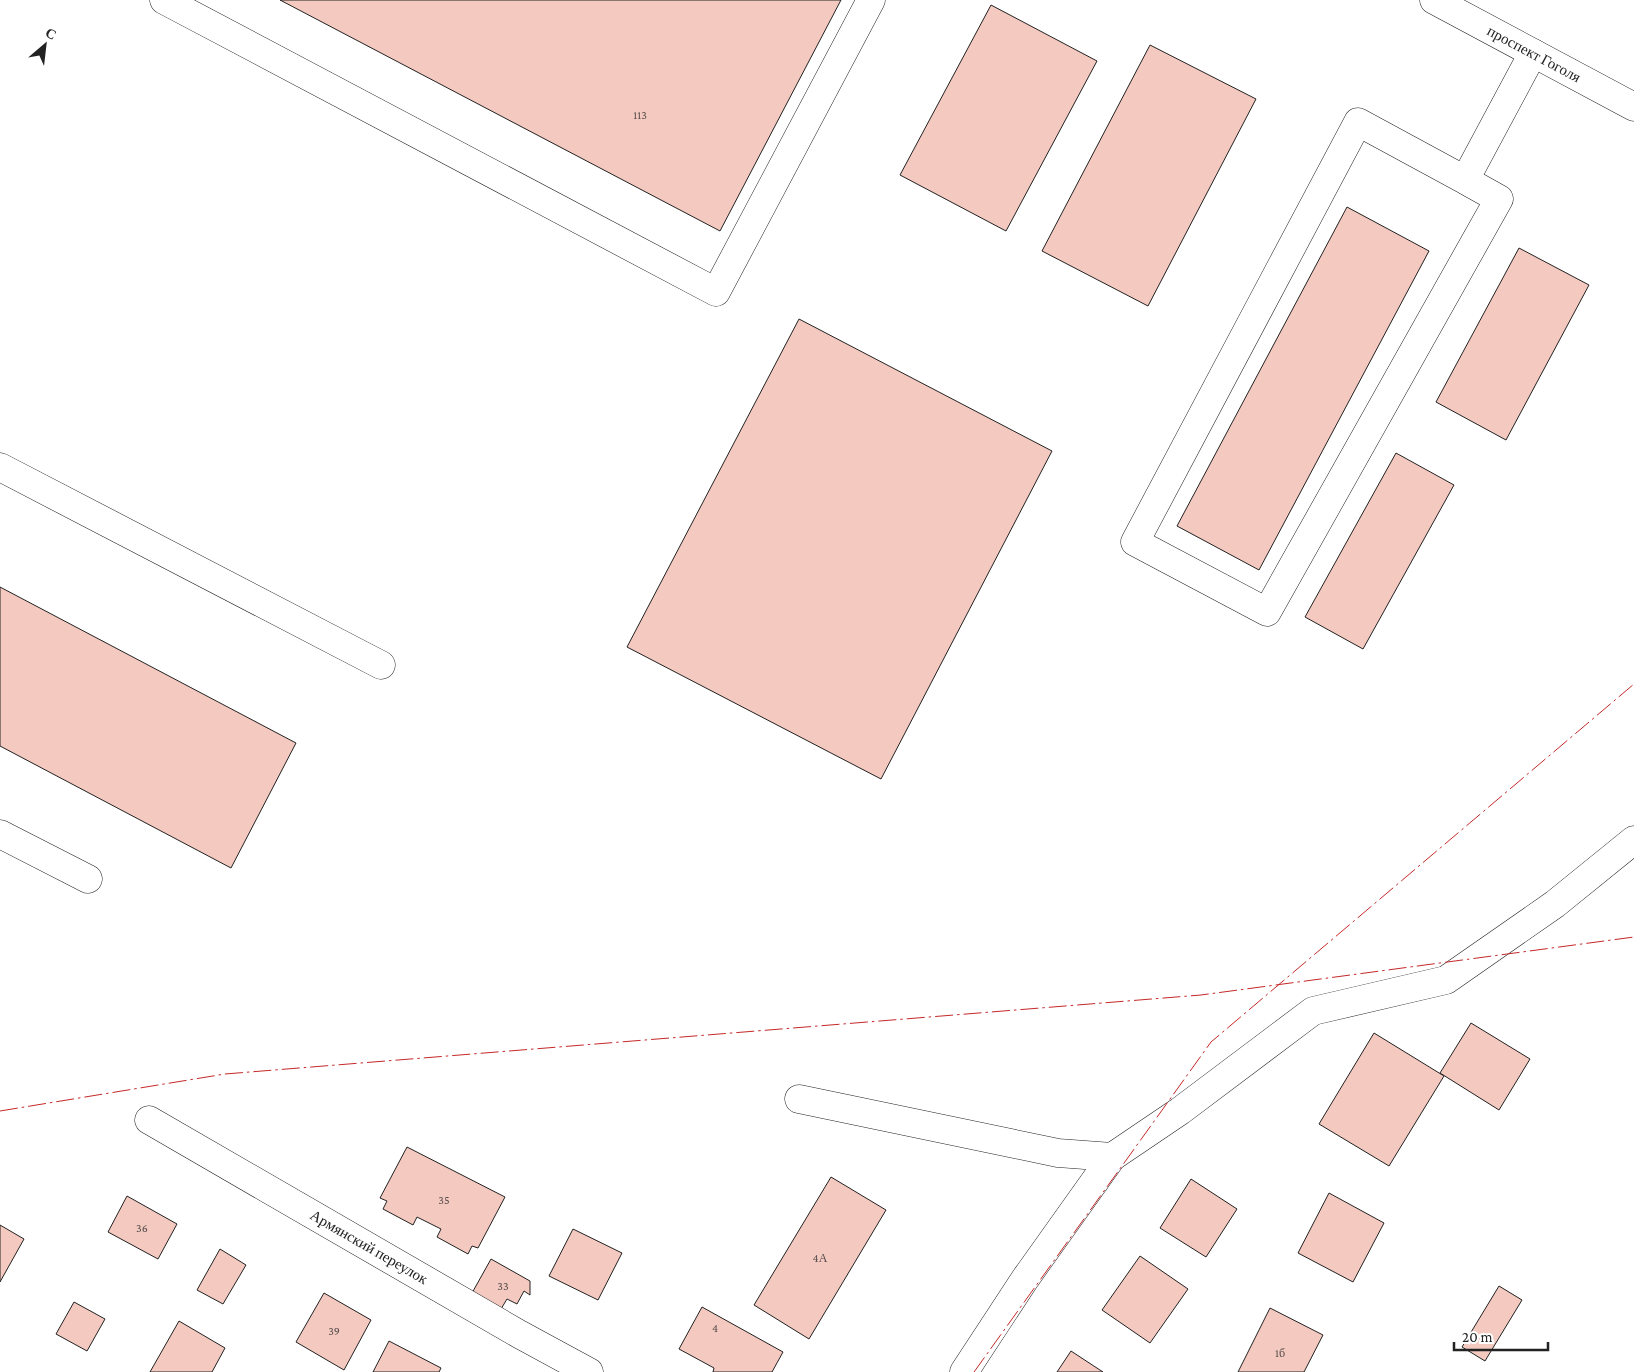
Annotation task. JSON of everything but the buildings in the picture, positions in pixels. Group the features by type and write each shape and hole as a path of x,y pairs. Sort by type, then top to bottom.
{"street":[{"path":"164,0 716,292 871,0"},
{"name":"проспект Гоголя","path":"1434,0 1634,107"},
{"path":"1465,180 1533,53"},
{"path":"1358,122 1465,180 1499,199 1267,612 1135,542 1358,122"},
{"path":"0,468 381,665"},
{"path":"0,834 88,879"},
{"path":"964,1372 1025,1279 1112,1157 1180,1112 1313,1011 1446,980 1555,904 1634,840"},
{"path":"799,1099 1058,1153 1112,1157"},
{"name":"Армянский переулок","path":"149,1120 519,1334 589,1372"}],"power":[{"path":"974,1372 1211,1042 1634,684"},
{"path":"0,1111 225,1074 1201,995 1634,937"}]}
